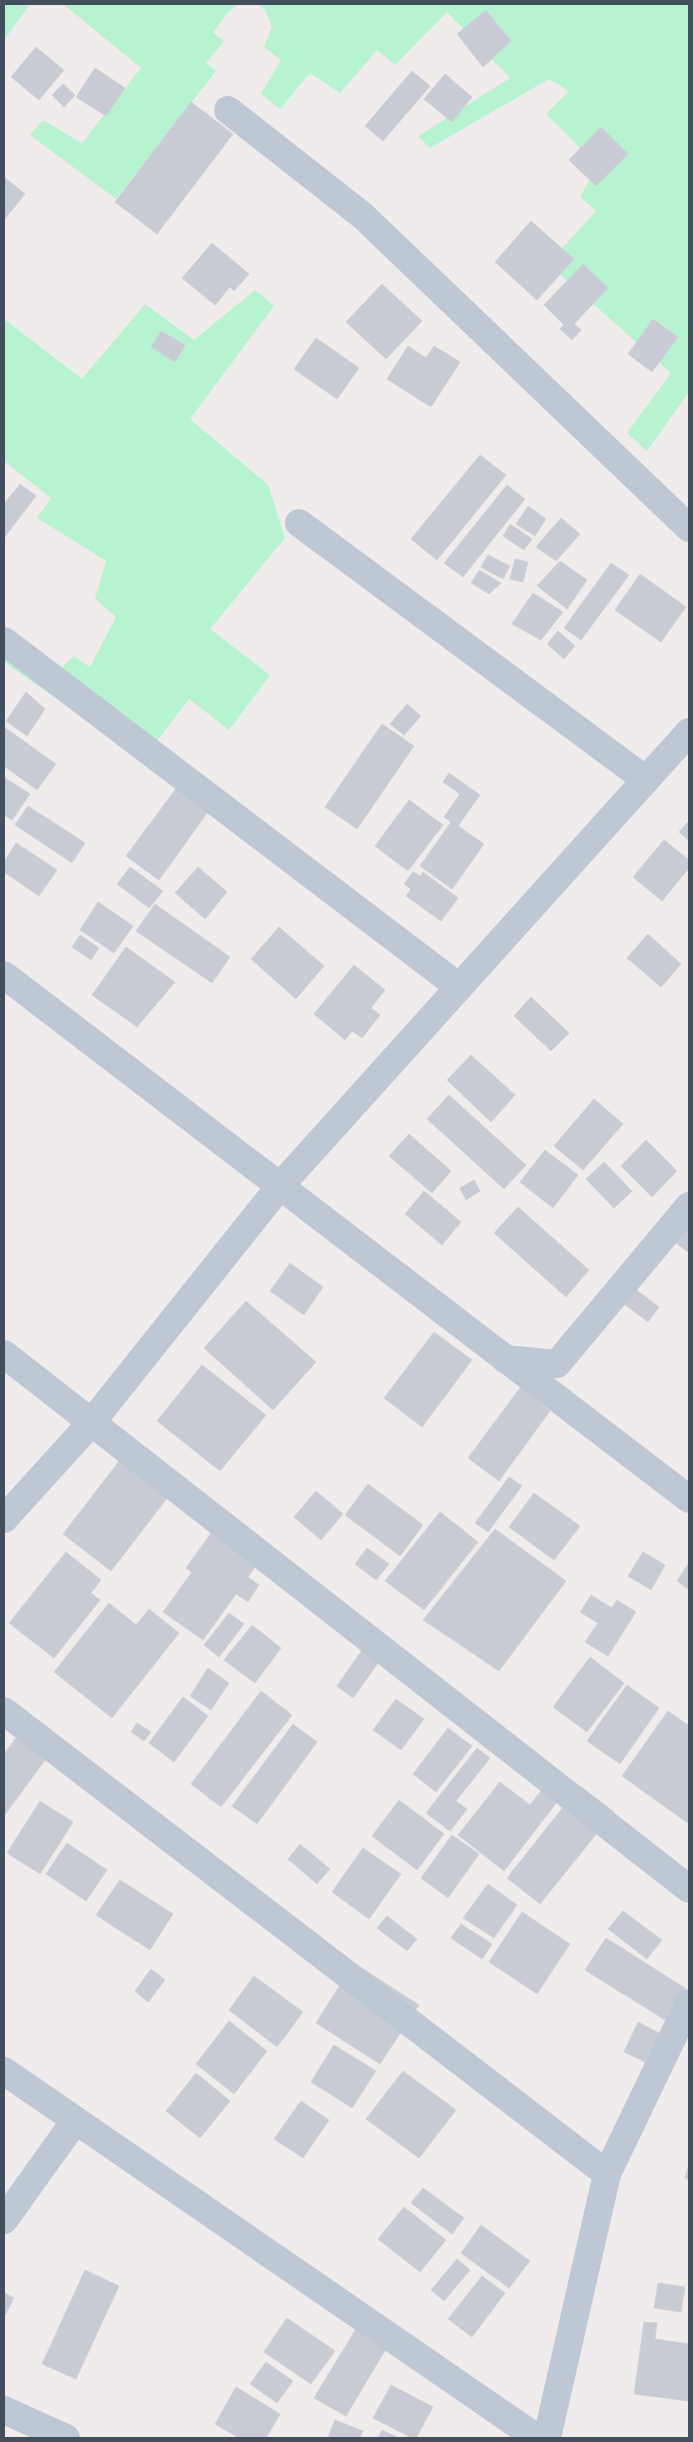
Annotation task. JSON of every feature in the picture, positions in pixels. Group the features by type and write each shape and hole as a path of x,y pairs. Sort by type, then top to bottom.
{"street":[{"path":"228,110 363,216 689,528"},
{"path":"299,523 646,780"},
{"path":"4,640 459,987"},
{"path":"4,1519 92,1423 280,1186 689,732"},
{"path":"4,975 689,1499"},
{"path":"505,1359 557,1364 689,1206"},
{"path":"4,1354 689,1889"},
{"path":"4,1711 607,2174"},
{"path":"547,2438 607,2174 686,2019"},
{"path":"4,2072 537,2438"},
{"path":"4,2220 75,2121"},
{"path":"4,2410 66,2438"}],"green space":[{"path":"4,4 30,4 4,40"},
{"path":"63,4 239,4 228,12 213,33 224,41 206,63 216,71 116,199 30,135 43,120 82,143 141,68"},
{"path":"257,4 689,4 689,127 687,129 689,131 689,392 647,451 627,433 671,373 548,264 596,211 580,197 598,166 546,114 569,91 549,79 430,148 418,136 510,78 447,12 395,65 377,50 340,93 310,73 280,109 261,94 281,60 264,47 272,27 265,10"},
{"path":"255,290 274,306 190,419 268,485 285,538 210,629 270,675 229,730 189,699 143,759 4,662 4,647 61,668 74,656 90,667 116,617 95,599 106,561 37,518 51,498 4,461 4,319 82,379 145,304 194,340"}],"building":[{"path":"486,10 511,41 483,67 457,34"},
{"path":"36,47 64,70 39,100 11,77"},
{"path":"95,68 125,88 106,116 76,97"},
{"path":"412,71 430,86 383,141 365,126"},
{"path":"445,74 472,97 452,122 424,99"},
{"path":"63,84 75,95 64,107 52,95"},
{"path":"191,102 233,134 157,234 115,202"},
{"path":"601,127 628,154 596,186 569,160"},
{"path":"4,177 25,194 4,220"},
{"path":"531,221 574,259 537,300 495,262"},
{"path":"212,243 249,274 234,291 230,287 215,305 182,278"},
{"path":"583,264 608,288 574,324 581,330 572,340 560,329 564,325 544,305"},
{"path":"382,284 422,321 386,359 346,322"},
{"path":"653,319 678,337 652,372 628,354"},
{"path":"161,331 185,345 175,362 151,347"},
{"path":"316,338 359,368 337,399 294,369"},
{"path":"408,346 426,358 434,346 460,362 431,407 387,379"},
{"path":"480,455 506,475 437,560 411,539"},
{"path":"20,484 36,496 4,538 4,504"},
{"path":"507,485 525,499 463,577 444,563"},
{"path":"528,506 546,519 535,536 516,524"},
{"path":"561,518 580,534 556,561 536,547"},
{"path":"510,524 532,539 524,550 503,536"},
{"path":"488,555 510,566 503,579 481,567"},
{"path":"515,559 528,562 523,582 510,579"},
{"path":"560,561 587,580 567,609 537,586"},
{"path":"611,563 629,575 581,640 564,628"},
{"path":"479,570 501,583 489,594 471,583"},
{"path":"640,574 686,607 661,642 615,610"},
{"path":"533,593 563,612 541,640 512,624"},
{"path":"558,631 575,646 564,659 547,644"},
{"path":"26,692 45,709 27,736 6,721"},
{"path":"407,704 421,716 404,735 390,724"},
{"path":"382,724 414,746 357,829 325,807"},
{"path":"4,727 56,764 37,790 4,766"},
{"path":"449,773 480,795 458,826 484,844 452,889 420,866 451,822 444,817 460,794 443,782"},
{"path":"4,777 30,794 12,820 4,815"},
{"path":"178,786 210,809 159,880 126,856"},
{"path":"409,800 443,825 408,871 375,846"},
{"path":"28,806 85,843 72,863 15,825"},
{"path":"689,821 689,841 679,832"},
{"path":"664,840 689,860 689,868 662,901 633,877"},
{"path":"16,843 57,870 39,896 4,872 4,862"},
{"path":"130,867 163,891 149,908 117,884"},
{"path":"198,867 227,892 205,919 175,893"},
{"path":"413,872 420,876 423,872 458,898 441,921 406,896 411,889 404,884"},
{"path":"98,902 133,926 114,953 80,930"},
{"path":"155,904 230,957 212,983 136,931"},
{"path":"279,927 324,966 296,999 251,959"},
{"path":"648,934 681,964 661,987 627,958"},
{"path":"80,935 99,948 91,960 72,947"},
{"path":"126,947 175,982 137,1027 92,995"},
{"path":"354,965 385,990 371,1008 380,1015 362,1038 352,1031 345,1040 314,1014"},
{"path":"531,997 569,1033 551,1051 514,1016"},
{"path":"471,1055 515,1095 491,1122 447,1080"},
{"path":"449,1095 526,1165 504,1189 427,1119"},
{"path":"594,1099 623,1124 583,1170 554,1146"},
{"path":"409,1134 451,1171 432,1193 389,1156"},
{"path":"646,1140 677,1171 652,1197 621,1166"},
{"path":"545,1150 578,1175 553,1208 520,1182"},
{"path":"604,1162 632,1191 614,1208 586,1179"},
{"path":"474,1180 480,1191 466,1200 460,1188"},
{"path":"424,1191 461,1222 442,1245 405,1214"},
{"path":"518,1207 589,1270 566,1297 494,1233"},
{"path":"689,1225 689,1253 675,1242"},
{"path":"290,1263 323,1287 304,1315 270,1291"},
{"path":"631,1286 659,1307 648,1322 620,1301"},
{"path":"246,1301 316,1362 273,1410 204,1348"},
{"path":"434,1332 472,1360 422,1427 384,1398"},
{"path":"202,1365 266,1415 220,1471 157,1421"},
{"path":"528,1377 551,1393 542,1405 550,1411 499,1481 468,1458"},
{"path":"130,1447 178,1484 111,1571 63,1534"},
{"path":"509,1477 522,1486 488,1532 475,1523"},
{"path":"368,1484 423,1525 400,1556 345,1515"},
{"path":"316,1491 343,1514 321,1540 294,1517"},
{"path":"534,1493 580,1526 554,1560 509,1527"},
{"path":"440,1512 478,1542 424,1610 385,1581"},
{"path":"219,1522 235,1534 227,1546 255,1567 248,1577 259,1585 248,1602 236,1594 203,1640 163,1612 192,1572 186,1568"},
{"path":"495,1529 566,1581 499,1671 423,1620"},
{"path":"367,1548 389,1564 376,1580 355,1564"},
{"path":"66,1552 101,1580 91,1593 100,1600 54,1658 9,1623"},
{"path":"643,1552 665,1565 651,1590 628,1576"},
{"path":"689,1563 689,1590 677,1581"},
{"path":"591,1595 612,1608 617,1600 636,1612 608,1656 585,1642 598,1623 580,1612"},
{"path":"109,1603 136,1625 149,1609 179,1633 112,1718 54,1672"},
{"path":"229,1613 244,1624 219,1657 204,1645"},
{"path":"252,1625 281,1648 255,1683 224,1660"},
{"path":"374,1633 391,1645 353,1698 337,1686"},
{"path":"590,1657 624,1683 587,1732 553,1707"},
{"path":"208,1668 229,1683 211,1710 190,1696"},
{"path":"627,1685 659,1708 620,1764 587,1741"},
{"path":"261,1691 292,1715 221,1807 191,1784"},
{"path":"183,1697 208,1716 174,1762 149,1743"},
{"path":"396,1699 424,1719 401,1750 373,1730"},
{"path":"668,1711 689,1726 689,1824 622,1776"},
{"path":"30,1719 59,1741 4,1816 4,1754"},
{"path":"137,1723 151,1732 144,1741 131,1732"},
{"path":"293,1724 317,1742 257,1824 232,1806"},
{"path":"448,1728 472,1746 436,1792 413,1774"},
{"path":"477,1748 490,1758 456,1801 467,1809 450,1831 426,1813"},
{"path":"551,1778 566,1790 504,1871 458,1835 500,1782 530,1805"},
{"path":"580,1786 614,1812 540,1904 507,1878"},
{"path":"399,1800 444,1834 417,1870 372,1836"},
{"path":"40,1801 73,1822 40,1874 7,1853"},
{"path":"452,1835 479,1854 448,1898 421,1878"},
{"path":"67,1843 107,1870 86,1901 46,1874"},
{"path":"300,1844 330,1869 317,1884 288,1859"},
{"path":"363,1848 401,1874 369,1919 332,1892"},
{"path":"120,1880 173,1914 150,1950 96,1915"},
{"path":"488,1884 517,1905 494,1938 463,1918"},
{"path":"623,1911 662,1940 647,1959 608,1929"},
{"path":"522,1912 570,1944 537,1994 489,1962"},
{"path":"387,1916 417,1939 407,1951 377,1928"},
{"path":"461,1924 492,1944 482,1959 451,1938"},
{"path":"606,1938 685,1988 665,2020 585,1970"},
{"path":"354,1963 419,2005 380,2064 316,2023"},
{"path":"151,1969 165,1980 148,2002 135,1991"},
{"path":"254,1976 303,2012 277,2047 229,2010"},
{"path":"229,2021 267,2051 234,2094 196,2064"},
{"path":"638,2022 661,2034 647,2063 624,2052"},
{"path":"334,2045 376,2071 352,2108 311,2082"},
{"path":"403,2071 456,2110 419,2158 366,2119"},
{"path":"196,2073 230,2101 200,2138 166,2111"},
{"path":"301,2101 329,2120 303,2158 274,2139"},
{"path":"689,2164 689,2180 685,2178"},
{"path":"423,2188 464,2218 452,2234 411,2203"},
{"path":"404,2207 446,2240 420,2272 378,2239"},
{"path":"481,2225 530,2261 509,2288 461,2253"},
{"path":"457,2259 470,2270 444,2301 431,2290"},
{"path":"85,2270 119,2286 76,2379 42,2364"},
{"path":"482,2276 505,2293 472,2337 448,2319"},
{"path":"658,2283 685,2287 681,2312 654,2308"},
{"path":"4,2293 14,2298 4,2317"},
{"path":"287,2318 335,2351 311,2384 264,2352"},
{"path":"362,2319 393,2337 346,2416 314,2398"},
{"path":"644,2322 657,2323 655,2339 689,2344 689,2401 634,2394"},
{"path":"266,2362 293,2381 277,2403 250,2384"},
{"path":"391,2385 433,2407 416,2438 412,2438 373,2418"},
{"path":"236,2387 280,2414 266,2438 239,2438 215,2424"},
{"path":"335,2420 363,2431 360,2438 328,2438"},
{"path":"382,2430 399,2438 378,2438"}]}
